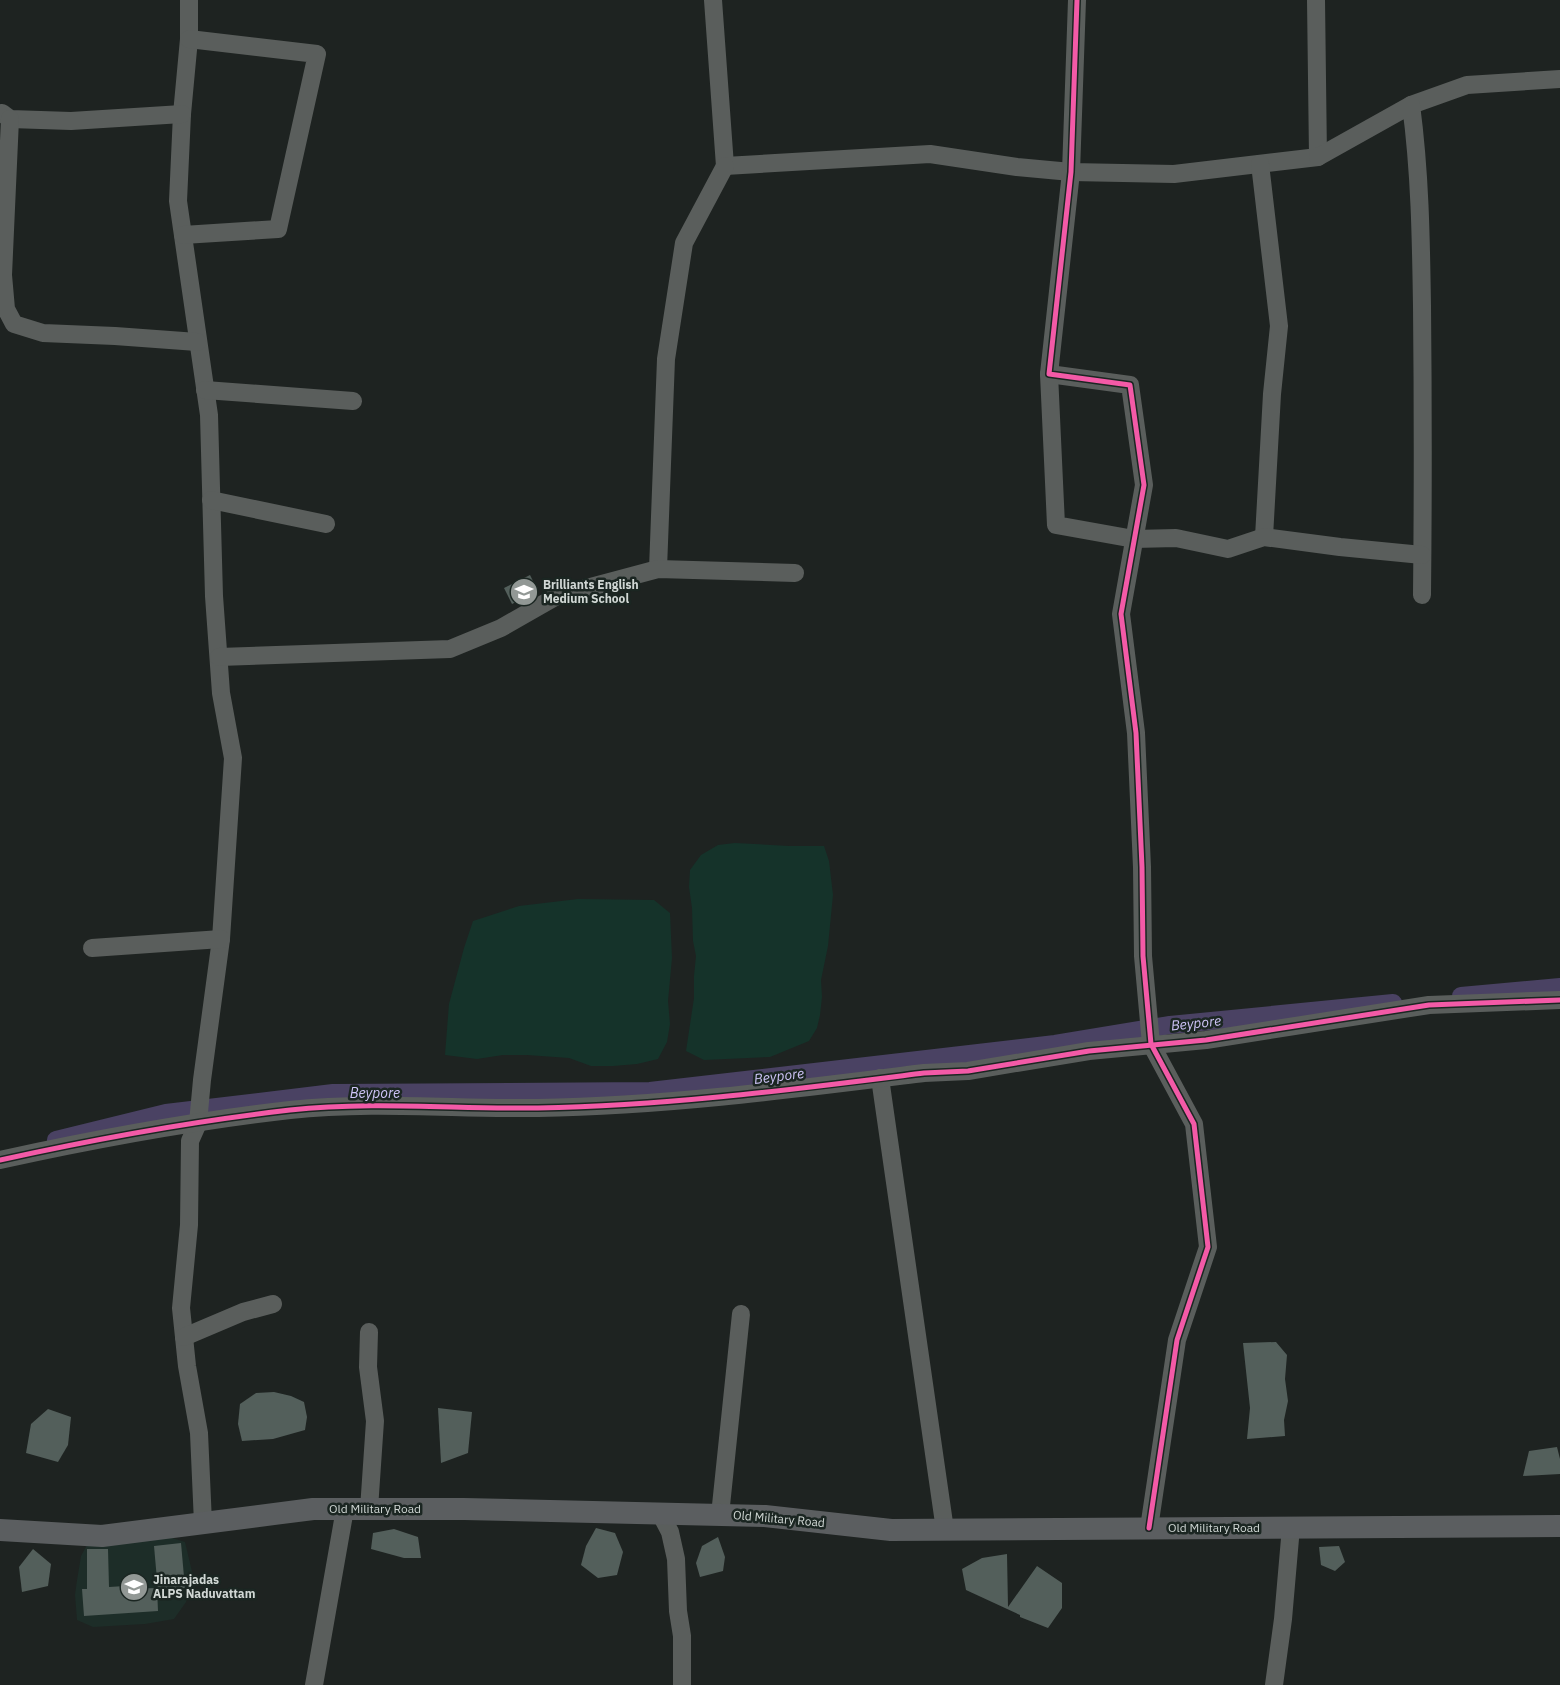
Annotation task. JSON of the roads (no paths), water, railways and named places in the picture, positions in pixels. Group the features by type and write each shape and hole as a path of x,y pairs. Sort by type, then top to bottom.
{"main road":[{"name":"Old Military Road","path":"0,1530 102,1536 313,1509 464,1509 765,1516 890,1530 1560,1526"}],"street":[{"path":"189,0 189,39 182,114 178,201 209,415 214,596 218,657 221,693 233,758 221,939 198,1123 190,1141 189,1225 180,1308 199,1433 204,1523"},
{"path":"658,569 666,359 684,242 725,166 713,0"},
{"path":"1077,0 1072,172 1048,374 1056,525 1134,539 1176,538 1228,549 1264,538 1422,555"},
{"path":"1316,0 1318,157"},
{"path":"183,236 278,229 318,54 189,39"},
{"path":"725,166 930,154 1017,167 1072,172 1174,174 1318,157 1412,105 1467,85 1560,80"},
{"path":"1412,105 1421,226 1423,360 1422,595"},
{"path":"182,114 71,121 5,116 2,275 6,309 14,324 43,333 197,342"},
{"path":"1260,164 1279,326 1272,394 1264,538"},
{"path":"1048,374 1130,385 1144,485 1121,614 1136,733 1144,956 1151,1044 1194,1124 1208,1246 1176,1340 1149,1528"},
{"path":"205,390 353,401"},
{"path":"211,500 326,524"},
{"path":"218,657 450,649 501,628 557,596 658,569 795,573"},
{"path":"92,948 221,939"},
{"path":"0,1160 67,1145 198,1123 291,1110 379,1106 538,1108 664,1102 924,1073 968,1071 1089,1051 1206,1040 1429,1005 1560,1000"},
{"path":"880,1078 945,1530"},
{"path":"184,1337 242,1312 273,1304"},
{"path":"720,1515 741,1314"},
{"path":"369,1332 368,1367 375,1421 369,1509"},
{"path":"314,1685 345,1509"},
{"path":"660,1514 670,1532 676,1559 678,1611 682,1636 682,1685"},
{"path":"1274,1685 1283,1619 1291,1528"}],"waterway":[{"name":"Beypore","path":"1461,996 1560,987"},
{"name":"Beypore","path":"56,1140 166,1113 333,1093 650,1091 1055,1044 1170,1025 1393,1003"}],"place":[{"name":"Brilliants English Medium School","path":"524,592"},
{"name":"Jinarajadas ALPS Naduvattam","path":"134,1587"}]}
